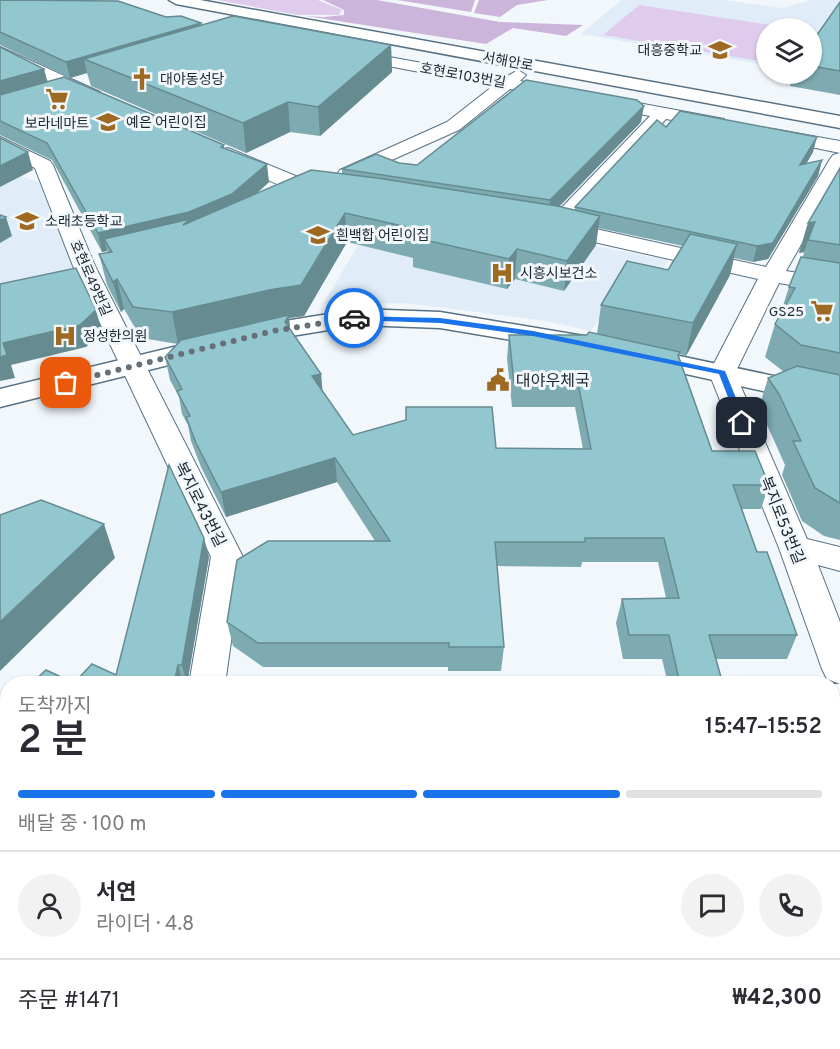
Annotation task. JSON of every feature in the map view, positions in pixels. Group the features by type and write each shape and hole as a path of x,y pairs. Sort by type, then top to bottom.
{"main road":[{"name":"서해안로","path":"176,0 840,122"},
{"path":"0,398 273,331 359,317 440,320 533,334 840,399"}],"street":[{"path":"0,52 111,103"},
{"name":"호현로103번길","path":"332,52 508,83 840,147"},
{"path":"291,199 453,126 531,65"},
{"path":"46,92 91,78"},
{"path":"554,227 662,113"},
{"name":"호현로49번길","path":"0,143 43,165 84,266 133,367"},
{"path":"216,149 311,190 345,194"},
{"path":"722,373 772,275 840,159"},
{"path":"531,223 772,275 840,287"},
{"path":"84,266 107,260"},
{"name":"복지로43번길","path":"133,367 227,557 208,676"},
{"name":"복지로53번길","path":"722,373 795,548 840,669"},
{"path":"795,548 840,559"}],"shaded area":[{"path":"217,0 318,0 342,10 339,15 297,15"},
{"path":"323,0 377,0 500,22 583,25 566,36 513,28 486,44 306,16 344,15 344,10"},
{"path":"397,0 475,0 471,12"},
{"path":"479,0 548,0 517,5 500,17 474,13"},
{"name":"대흥중학교","path":"621,0 724,0 782,8 812,0 840,0 840,77 822,74 822,18 756,18 756,63 581,34"},
{"path":"639,5 756,23 756,60 603,35"},
{"name":"소래초등학교","path":"0,170 39,182 81,285 0,302"},
{"name":"시흥시보건소","path":"381,207 668,260 651,292 622,286 591,331 546,321 406,303 323,304"}],"building":[{"path":"0,0 118,1 166,17 181,16 201,23 66,62 0,32"},
{"path":"840,2 840,71 822,68 822,28"},
{"path":"233,16 391,45 318,107 288,102 243,123 84,59"},
{"path":"0,47 44,69 0,81"},
{"path":"64,77 224,145 221,147 267,164 232,194 189,212 98,233 47,143 0,121 0,95"},
{"path":"526,80 637,100 644,106 550,200 342,169 376,154 399,163 417,165"},
{"path":"680,111 817,137 800,165 822,160 773,243 757,246 575,207 657,120 666,127"},
{"path":"0,138 28,152 0,166"},
{"path":"840,168 840,245 808,240 815,222 808,223"},
{"path":"311,170 557,206 600,216 567,261 517,249 509,259 412,237 420,230 345,213 301,285 172,312 133,307 117,279 113,282 99,254 112,252 104,239 190,219 183,225"},
{"path":"690,234 737,244 693,323 601,305 627,261 668,270"},
{"path":"801,257 840,263 840,353 801,345 775,324 795,288 789,287"},
{"path":"76,268 96,310 80,325 3,343 7,355 0,357 0,284"},
{"path":"289,315 285,322 321,374 312,376 353,435 406,420 406,407 492,407 496,448 591,449 578,383 514,383 509,335 587,335 589,332 680,352 678,355 712,451 755,451 769,485 733,485 757,552 767,552 797,635 709,635 721,676 678,676 669,635 629,635 622,599 679,598 664,538 585,538 585,542 495,542 504,647 449,647 449,643 258,643 227,622 237,560 268,541 390,541 335,458 221,492 196,443 186,417 190,416 177,391 182,389 165,357 181,340"},
{"path":"797,366 840,375 840,503 815,488 793,441 801,441 779,394 768,378"},
{"path":"169,465 204,538 182,665 178,665 176,676 81,676 92,664 116,675"},
{"path":"41,500 104,524 0,622 0,515"},
{"path":"46,670 59,676 40,676"}],"way so far":[{"path":"66,383 273,331 354,318"}],"place":[{"name":"대흥중학교","path":"720,50"},
{"name":"대야동성당","path":"142,79"},
{"name":"보라네마트","path":"57,99"},
{"name":"예은 어린이집","path":"108,122"},
{"name":"소래초등학교","path":"27,221"},
{"name":"흰백합 어린이집","path":"318,235"},
{"name":"시흥시보건소","path":"502,273"},
{"name":"GS25","path":"822,311"},
{"name":"정성한의원","path":"65,336"},
{"name":"대야우체국","path":"498,380"}],"route":[{"path":"354,318 440,320 533,334 722,373 742,423"}]}
